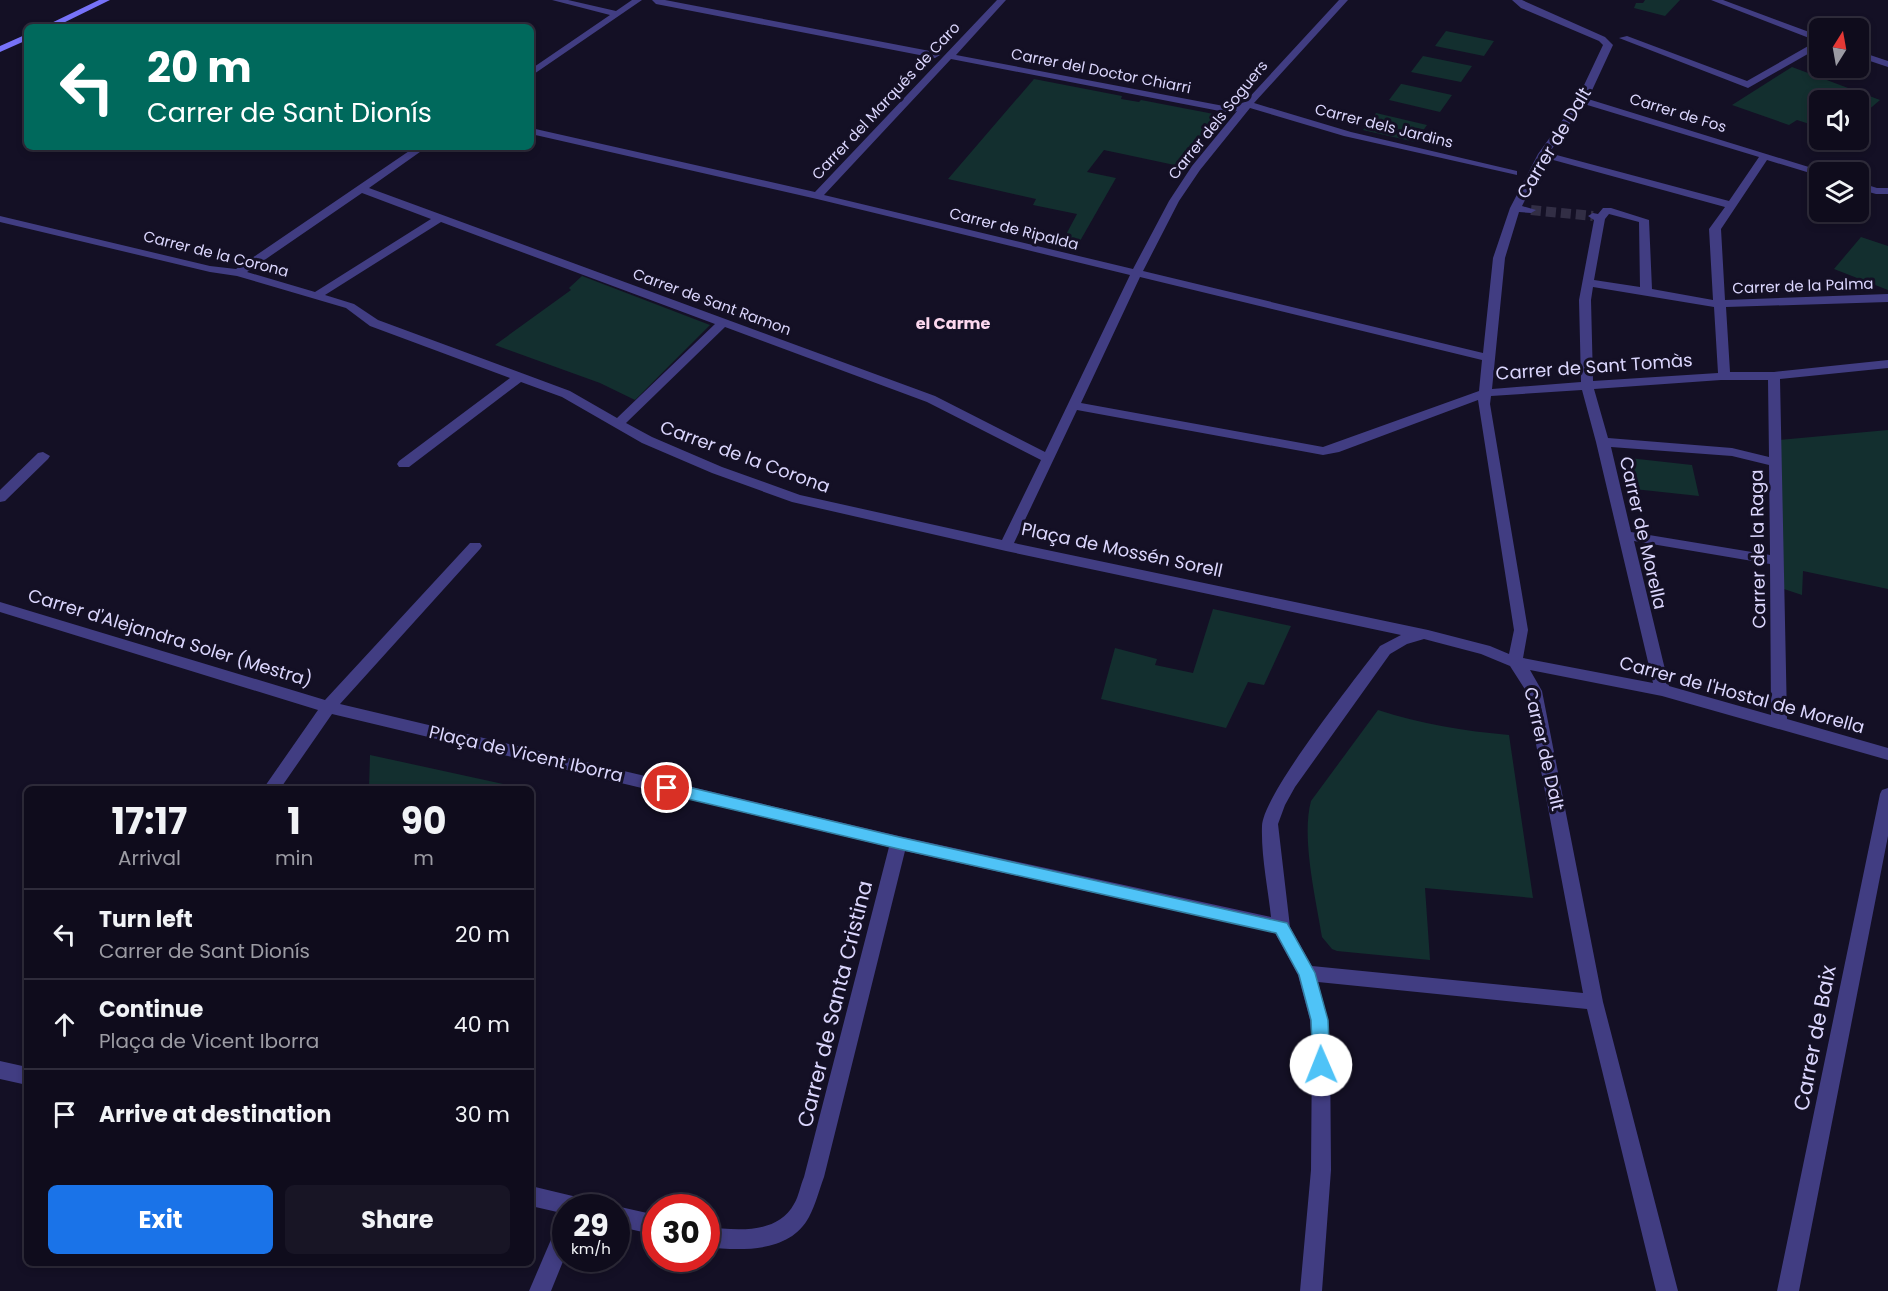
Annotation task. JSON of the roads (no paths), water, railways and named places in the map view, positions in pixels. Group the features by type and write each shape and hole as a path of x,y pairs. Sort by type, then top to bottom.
{"main road":[{"path":"54,24 106,0"},
{"path":"0,49 24,37"}],"street":[{"path":"556,0 618,14"},
{"path":"534,71 638,0"},
{"name":"Carrer del Marqués de Caro","path":"817,196 1002,0"},
{"name":"Carrer dels Soguers","path":"1072,405 1174,201 1248,104 1344,0"},
{"name":"Carrer de Dalt","path":"1516,0 1524,6 1602,39 1608,45 1582,100 1543,154 1515,208 1499,258 1484,404 1521,630 1515,662 1534,691 1594,1002 1667,1291"},
{"path":"1715,0 1809,37"},
{"path":"656,1 935,55"},
{"path":"1624,38 1748,85 1809,48"},
{"name":"Carrer del Doctor Chiarri","path":"948,56 1221,109 1230,110 1248,104"},
{"path":"1869,58 1888,64"},
{"name":"Carrer de Fos","path":"1582,100 1809,170"},
{"name":"Carrer dels Jardins","path":"1248,104 1348,134 1513,173"},
{"name":"Carrer de Ripalda","path":"534,132 817,196 1490,358"},
{"path":"238,273 418,150"},
{"path":"1543,154 1731,206"},
{"path":"1724,376 1715,229 1765,156"},
{"path":"1869,188 1888,191"},
{"name":"Carrer de Sant Ramon","path":"361,189 930,399 1047,458"},
{"path":"1515,208 1531,210"},
{"name":"Carrer de Morella","path":"1646,292 1644,220 1607,210 1596,217 1587,282 1585,300 1587,386 1603,442 1662,690"},
{"path":"316,296 440,218"},
{"name":"Carrer de la Corona","path":"0,219 210,269 238,273 350,306 374,323 566,394 647,440 797,499 1006,546"},
{"name":"Carrer de la Palma","path":"1587,282 1719,304 1888,298"},
{"path":"619,423 724,322"},
{"name":"Carrer de Sant Tomàs","path":"1072,405 1313,450 1334,449 1485,393 1724,376 1773,376 1888,364"},
{"name":"Carrer de la Raga","path":"1773,376 1779,722"},
{"path":"404,464 519,377"},
{"name":"Plaça de Mossén Sorell","path":"1072,405 1006,546 1428,635 1485,650 1515,662"},
{"path":"1603,442 1732,452 1774,462"},
{"path":"0,498 43,456"},
{"path":"1624,535 1777,561"},
{"path":"273,786 328,706 475,546"},
{"name":"Carrer d'Alejandra Soler (Mestra)","path":"0,607 328,706"},
{"path":"1311,1291 1321,1170 1319,1020 1307,973 1281,927 1270,824 1277,804 1289,783 1384,650 1410,636 1428,635"},
{"name":"Carrer de l'Hostal de Morella","path":"1515,662 1662,690 1888,754"},
{"name":"Plaça de Vicent Iborra","path":"328,706 899,843 1281,927"},
{"name":"Carrer de Baix","path":"1788,1291 1888,794"},
{"name":"Carrer de Santa Cristina","path":"720,1239 747,1242 778,1232 799,1216 814,1177 899,843"},
{"path":"1307,973 1594,1002"},
{"path":"0,1070 24,1075"},
{"path":"534,1197 552,1201"},
{"path":"540,1291 552,1262"}],"tunnel":[{"path":"1531,210 1593,216"}],"district":[{"name":"el Carme","path":"953,323"}]}
